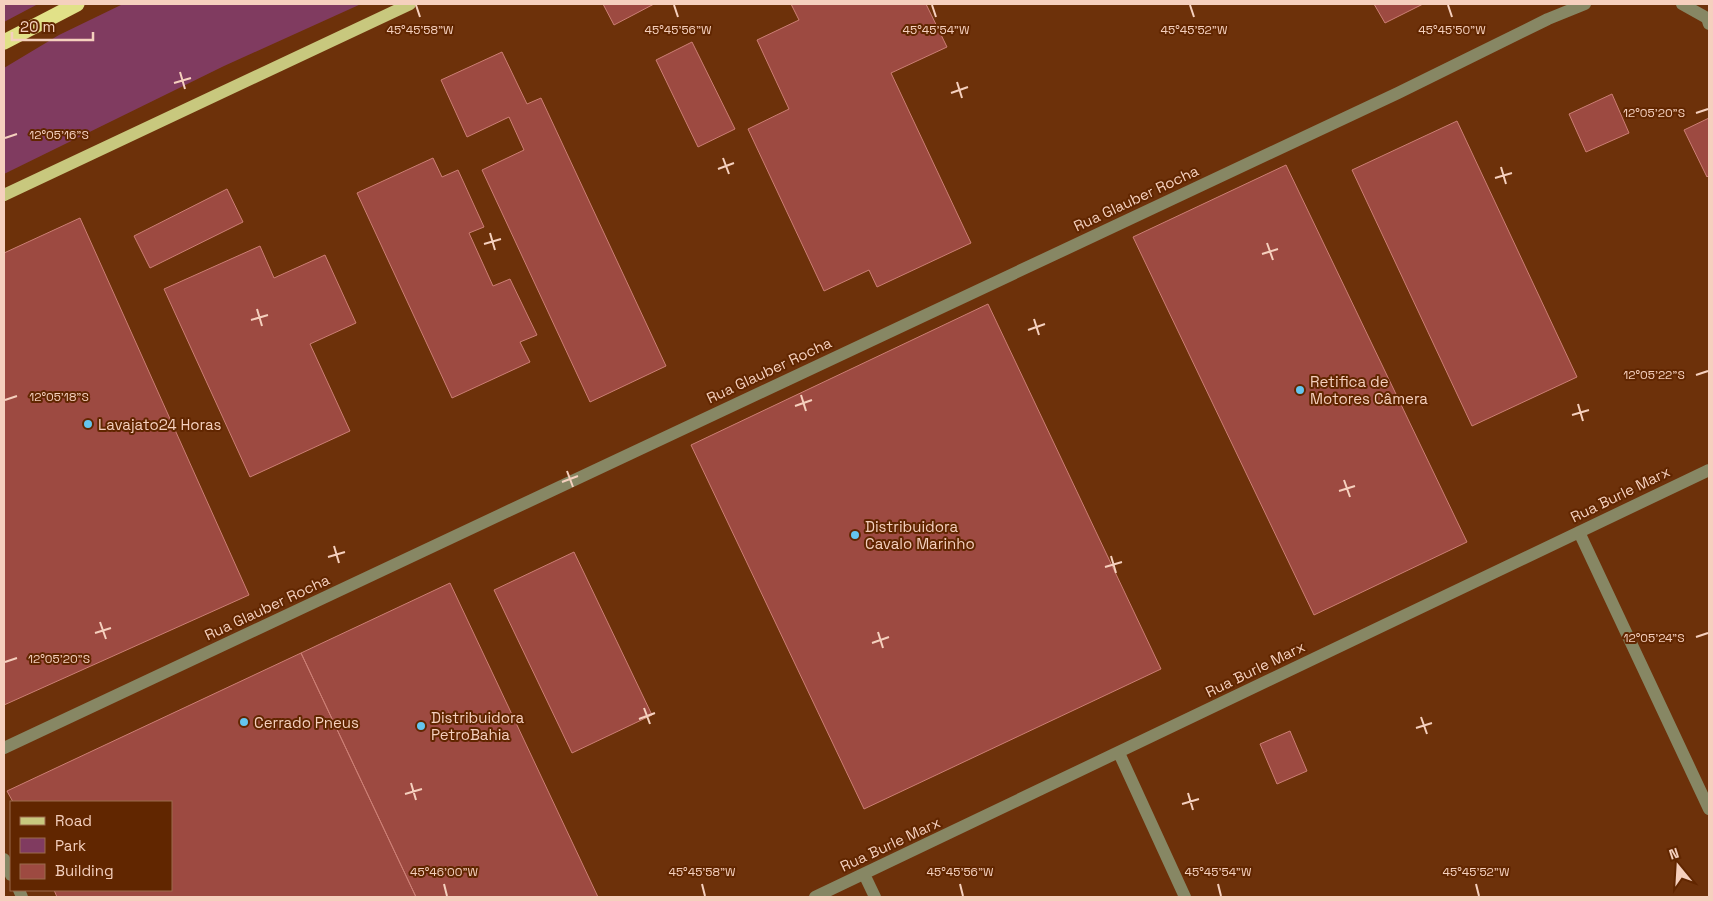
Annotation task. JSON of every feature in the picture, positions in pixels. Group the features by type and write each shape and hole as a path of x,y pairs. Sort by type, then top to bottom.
{"highway":[{"path":"4,42 76,4"}],"main road":[{"path":"4,195 410,4"}],"street":[{"name":"Rua Glauber Rocha","path":"4,748 1398,93 1548,19 1585,4"},
{"path":"1682,4 1707,18 1709,24"},
{"name":"Rua Burle Marx","path":"815,897 1709,470"},
{"path":"1579,532 1709,809"},
{"path":"1119,753 1186,897"},
{"path":"4,859 10,872"},
{"path":"864,874 875,897"}],"green space":[{"path":"4,4 38,4 4,22"},
{"path":"123,4 361,4 224,66 4,174 4,68 59,35"}],"building":[{"path":"603,4 654,4 614,25"},
{"path":"791,4 926,4 947,47 891,73 971,243 877,287 869,270 824,291 748,129 789,109 757,40 799,20"},
{"path":"1374,4 1423,4 1385,23"},
{"path":"692,42 735,129 698,147 656,60"},
{"path":"502,52 527,104 541,98 666,366 590,402 482,170 524,150 509,117 467,137 441,80"},
{"path":"1612,94 1629,133 1586,152 1569,114"},
{"path":"1709,118 1709,175 1707,177 1684,130"},
{"path":"1457,121 1577,377 1472,426 1352,170"},
{"path":"433,158 442,177 458,170 484,227 469,233 493,286 510,279 537,335 520,342 530,362 452,398 357,193"},
{"name":"Retifica de Motores Câmera","path":"1286,165 1467,542 1314,615 1133,237"},
{"path":"227,189 243,222 150,268 134,236"},
{"name":"Lavajato24 Horas","path":"80,218 249,595 4,705 4,253"},
{"path":"260,246 274,278 325,255 356,323 310,344 350,431 250,477 164,289"},
{"path":"988,304 1161,669 864,809 691,445"},
{"path":"574,552 652,715 572,753 494,590"},
{"path":"450,583 598,897 416,897 301,653"},
{"name":"Cerrado Pneus","path":"301,653 416,897 57,897 54,891 172,891 172,801 12,801 7,791"},
{"path":"1290,731 1307,771 1277,784 1260,744"}],"place":[{"name":"Retifica de Motores Câmera","path":"1300,390"},
{"name":"Lavajato24 Horas","path":"88,424"},
{"name":"Distribuidora Cavalo Marinho","path":"855,535"},
{"name":"Cerrado Pneus","path":"244,722"},
{"name":"Distribuidora PetroBahia","path":"421,726"}]}
